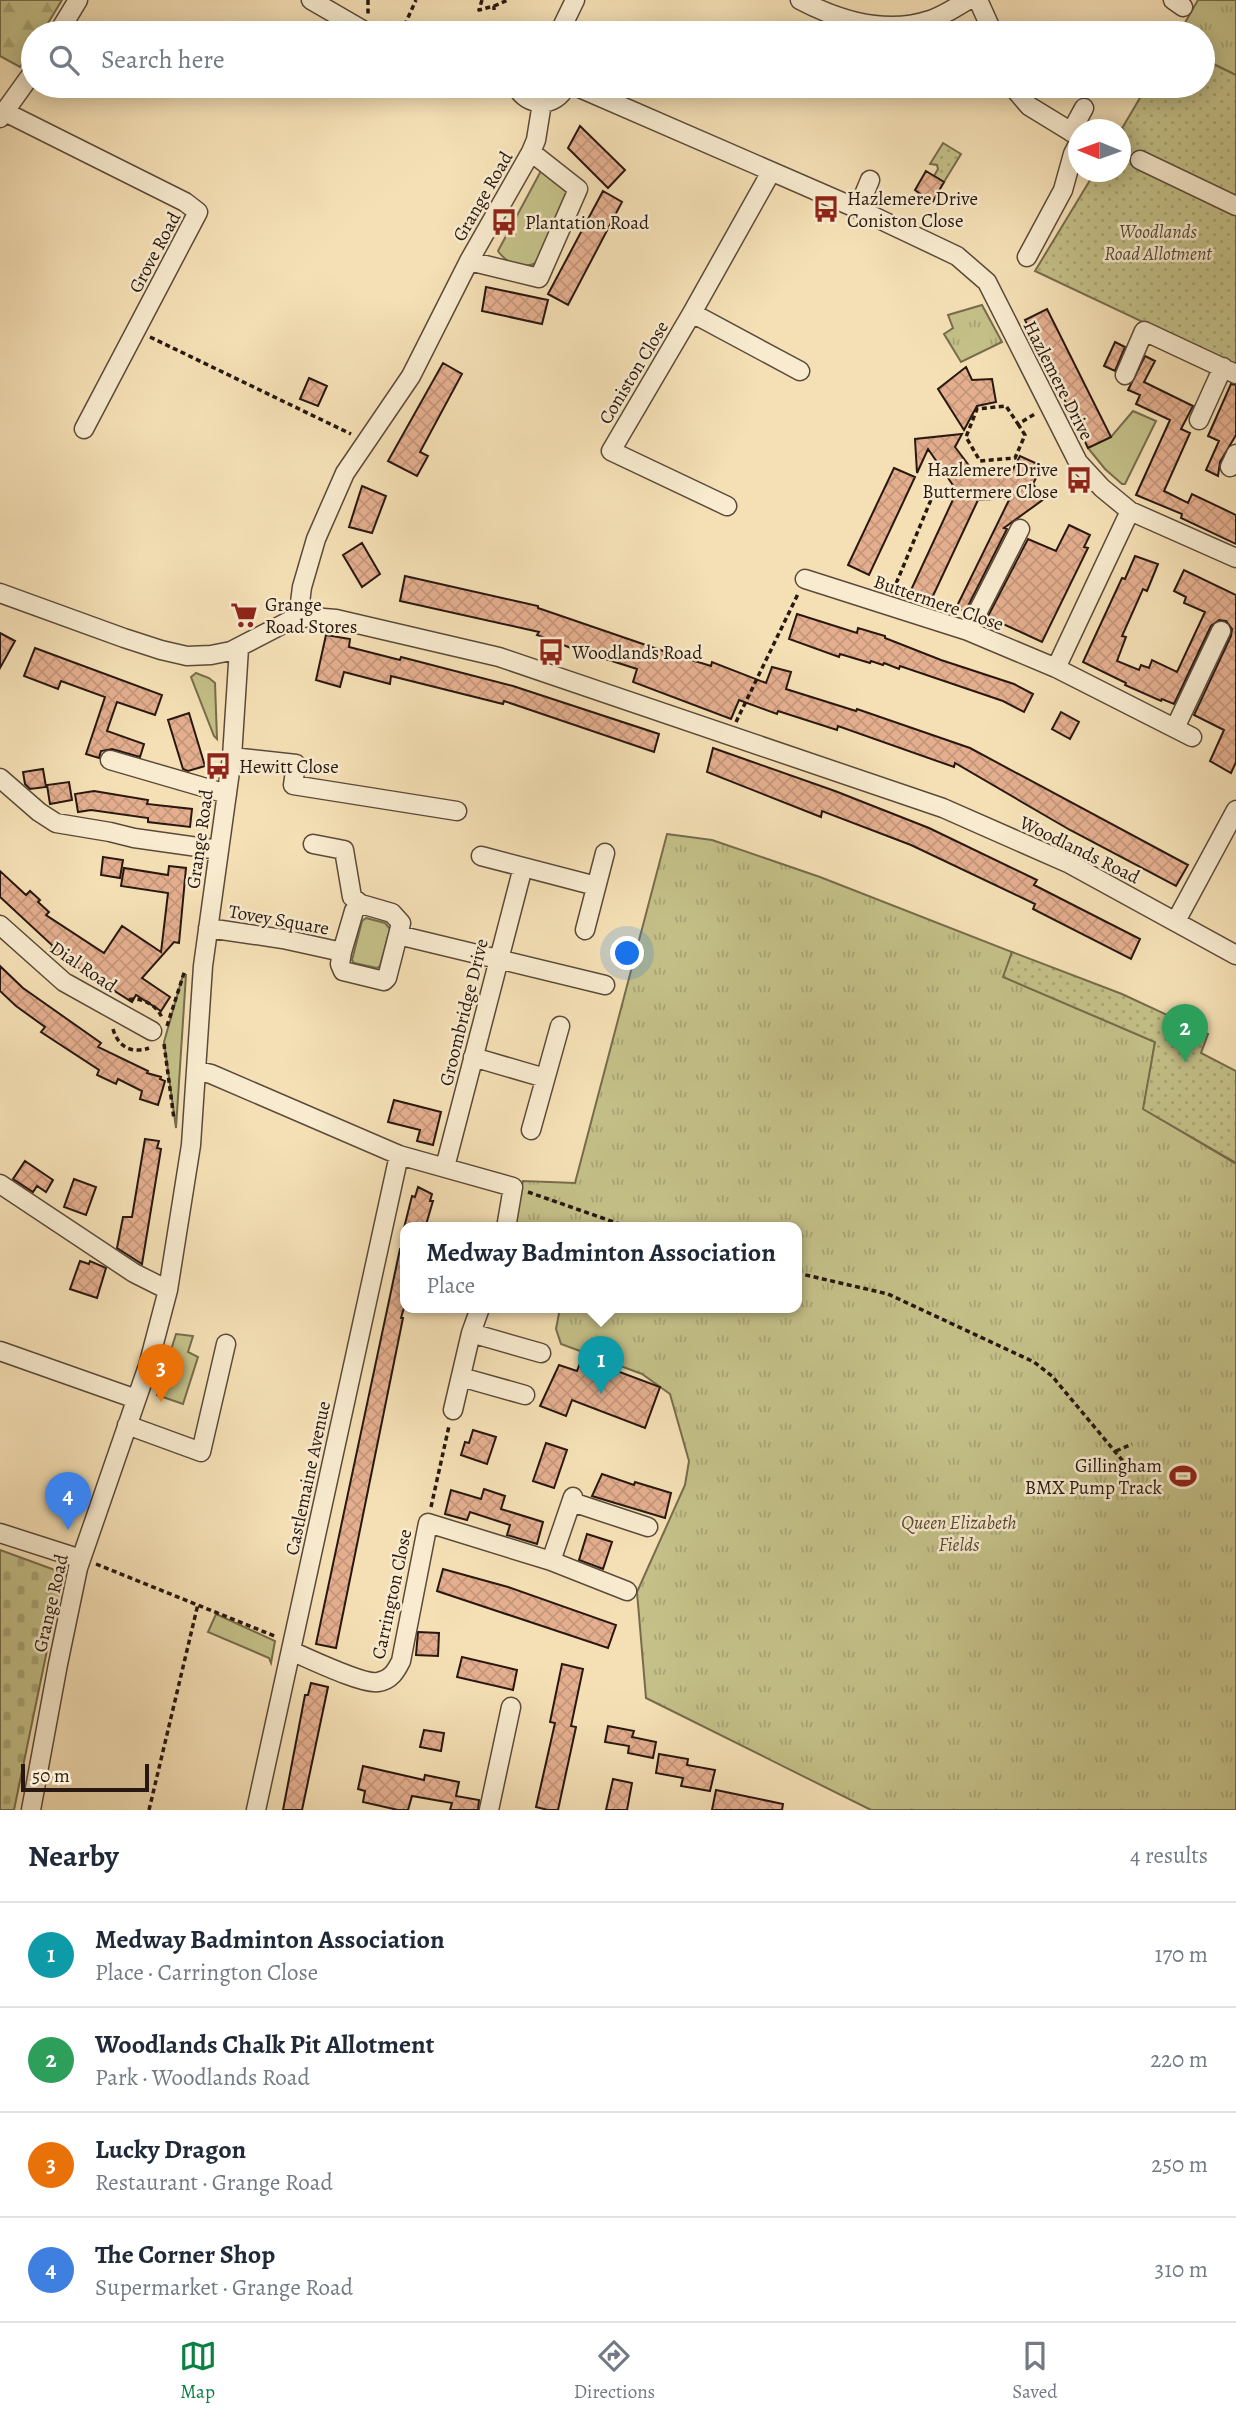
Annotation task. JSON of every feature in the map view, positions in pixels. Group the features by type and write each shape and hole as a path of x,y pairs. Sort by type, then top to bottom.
{"street":[{"path":"65,21 78,0"},
{"path":"311,0 347,21"},
{"path":"565,21 575,0"},
{"path":"800,0 846,21"},
{"path":"926,21 968,0"},
{"path":"978,0 988,21"},
{"path":"2,115 21,89"},
{"path":"526,98 542,103 556,98"},
{"name":"Hazlemere Drive","path":"602,98 955,254 987,282 1078,462 1102,488 1130,510 1236,558"},
{"path":"1022,98 1029,106 1068,132"},
{"name":"Grange Road","path":"298,618 302,587 316,539 345,473 421,358 469,261 531,152 536,140 542,103"},
{"path":"1081,119 1084,108"},
{"name":"Grove Road","path":"2,115 185,202 198,212 84,429"},
{"name":"Grange Road","path":"469,261 538,278 578,188 531,152"},
{"path":"1140,160 1236,206"},
{"name":"Coniston Close","path":"727,506 611,451 771,172"},
{"path":"1027,257 1063,190 1068,172"},
{"path":"858,209 870,180"},
{"name":"Coniston Close","path":"692,313 800,371"},
{"path":"1125,375 1144,331 1230,371 1199,420"},
{"path":"1056,668 1130,510"},
{"path":"968,631 1020,530"},
{"name":"Buttermere Close","path":"805,579 968,631 1056,668 1192,737"},
{"path":"0,593 172,653 194,656 239,648 277,626 298,618"},
{"name":"Woodlands Road","path":"298,618 336,619 480,651 957,813 1070,864 1236,955"},
{"path":"1175,728 1221,631"},
{"name":"Grange Road","path":"32,1810 57,1667 81,1559 153,1349 168,1290 190,1157 198,1071 203,966 232,757 239,648"},
{"path":"232,757 296,764 293,785 457,811"},
{"path":"110,760 227,794"},
{"path":"0,778 39,813 56,824 219,850"},
{"path":"1176,921 1236,810"},
{"path":"313,844 344,850 352,897 361,904 397,916 401,923 398,935 605,985"},
{"path":"585,930 605,853"},
{"path":"481,856 596,886"},
{"name":"Groombridge Drive","path":"444,1167 523,867"},
{"name":"Tovey Square","path":"361,904 354,911 342,952 340,964 343,971 384,981 398,935"},
{"name":"Dial Road","path":"0,925 64,982 158,1037"},
{"name":"Tovey Square","path":"208,928 287,939 342,952"},
{"path":"530,1130 560,1026"},
{"path":"473,1057 545,1077"},
{"path":"198,1071 211,1074 400,1155 513,1187 507,1222"},
{"name":"Castlemaine Avenue","path":"256,1810 400,1155"},
{"path":"0,1184 134,1273 168,1290"},
{"path":"453,1410 478,1313"},
{"path":"471,1333 541,1353"},
{"path":"127,1425 201,1452 226,1344"},
{"path":"0,1351 136,1399"},
{"path":"461,1377 525,1395"},
{"path":"551,1561 572,1500 648,1527"},
{"name":"Carrington Close","path":"291,1647 368,1682 376,1683 393,1675 401,1661 428,1523 551,1561 627,1591"},
{"path":"0,1532 81,1559"},
{"path":"489,1810 511,1707"}],"path":[{"path":"406,21 416,0"},
{"path":"482,0 479,10 494,8 508,0"},
{"path":"135,330 366,442"},
{"path":"1006,405 1018,424 1025,435 1015,458 980,461 966,437 977,409 1006,405"},
{"path":"1018,424 1048,405"},
{"path":"887,606 935,490"},
{"path":"730,734 805,579"},
{"path":"175,1122 165,1057 158,1037 183,972 190,969"},
{"path":"158,1037 165,1057"},
{"path":"513,1187 614,1222"},
{"path":"802,1274 888,1294 1034,1362 1052,1376 1132,1472"},
{"path":"428,1523 453,1410"},
{"path":"1116,1451 1132,1444"},
{"path":"81,1559 198,1604 291,1647"},
{"path":"149,1810 198,1604"}],"green space":[{"path":"0,0 62,0 49,21 21,21 20,67 0,56"},
{"path":"1198,0 1236,0 1236,75 1215,65 1215,21 1186,21"},
{"name":"Woodlands Road Allotment","path":"1215,65 1236,75 1236,366 1035,271 1089,182 1131,182 1131,119 1128,119 1140,98 1215,98"},
{"path":"943,143 961,154 944,182 934,176 937,165 930,164"},
{"path":"542,169 570,191 568,199 536,263 525,266 515,264 505,259 498,251"},
{"path":"982,305 1002,342 961,362 944,334 953,328 948,315"},
{"path":"1133,411 1156,421 1125,484 1122,484 1088,448 1111,437"},
{"path":"196,673 215,683 217,739 191,677"},
{"name":"Queen Elizabeth Fields","path":"667,834 712,840 820,877 1012,952 1004,977 1155,1042 1144,1109 1236,1164 1236,1810 871,1810 646,1698 637,1592 685,1485 689,1461 670,1394 642,1374 561,1344 556,1329 559,1313 802,1313 802,1222 514,1222 523,1181 575,1183"},
{"path":"366,918 385,923 390,929 380,966 377,968 354,963 352,960 362,921"},
{"path":"1012,952 1122,994 1208,1034 1201,1053 1236,1071 1236,1163 1143,1109 1155,1042 1003,977"},
{"path":"183,975 186,975 176,1128 164,1042"},
{"path":"176,1334 193,1336 188,1352 198,1357 183,1404 157,1395"},
{"path":"0,1550 63,1573 14,1810 0,1810"},
{"path":"216,1614 275,1641 271,1663 269,1658 208,1632"}],"building":[{"path":"580,126 625,170 608,188 568,148"},
{"path":"926,171 944,182 932,203 915,190"},
{"path":"603,191 622,202 568,305 548,294"},
{"path":"486,287 548,300 542,324 482,311"},
{"path":"1047,309 1111,437 1088,448 1025,320"},
{"path":"1115,342 1125,347 1115,371 1104,366"},
{"path":"1145,356 1155,361 1144,382 1193,406 1181,429 1190,433 1164,491 1188,503 1192,494 1236,515 1236,544 1181,518 1182,514 1136,495 1170,420 1136,404 1140,395 1128,390"},
{"path":"443,363 462,374 420,452 428,456 417,476 388,461"},
{"path":"966,367 972,380 992,379 996,402 977,406 964,430 938,389"},
{"path":"309,378 327,386 318,406 300,399"},
{"path":"1231,384 1236,385 1236,435 1220,462 1218,476 1206,470 1219,441 1208,436"},
{"path":"962,434 955,447 977,476 1011,473 1020,456 1042,466 1033,484 1044,499 1004,528 1007,529 965,612 956,608 1010,498 978,500 932,598 911,590 957,491 928,449 917,473 915,439"},
{"path":"894,468 915,477 869,575 848,565"},
{"path":"362,486 386,496 372,533 349,527"},
{"path":"1069,525 1090,535 1084,547 1088,548 1042,642 999,622 996,627 985,622 1028,539 1056,551"},
{"path":"362,543 380,574 362,587 343,555"},
{"path":"1135,556 1158,564 1147,591 1143,589 1122,636 1126,637 1117,661 1139,670 1141,665 1149,668 1152,660 1177,672 1205,612 1184,603 1186,597 1174,591 1184,570 1236,595 1236,762 1231,773 1210,761 1224,730 1194,715 1231,636 1232,629 1226,621 1219,620 1211,626 1174,704 1125,685 1126,683 1083,662"},
{"path":"405,576 538,606 675,655 711,666 712,662 766,683 772,667 791,672 786,689 856,711 857,709 970,748 1188,865 1176,886 1070,830 955,763 954,767 838,726 837,730 778,711 777,714 739,700 731,719 633,682 637,669 571,648 537,635 539,632 400,601"},
{"path":"797,614 857,633 858,628 885,636 941,660 1014,684 1033,694 1024,712 1003,701 900,666 899,669 884,663 870,663 840,654 839,657 789,639"},
{"path":"0,633 15,641 0,668"},
{"path":"326,635 350,639 349,647 400,660 401,657 513,686 659,734 654,752 504,701 503,704 391,676 390,684 344,672 340,687 316,680"},
{"path":"35,648 162,695 155,715 117,702 107,731 144,744 140,757 112,749 101,751 99,758 86,754 105,697 61,681 58,689 24,676"},
{"path":"1061,712 1079,722 1070,739 1052,729"},
{"path":"189,713 205,766 188,771 183,769 168,720"},
{"path":"713,748 929,828 1037,880 1034,885 1140,939 1131,959 1033,909 1035,904 911,845 822,811 821,817 707,772"},
{"path":"43,769 46,787 30,789 25,784 23,772"},
{"path":"69,782 72,800 50,804 47,785"},
{"path":"94,791 148,800 147,804 192,809 190,827 148,822 148,818 91,810 78,812 75,794"},
{"path":"103,857 123,860 120,878 101,875"},
{"path":"169,866 186,868 179,943 174,942 142,978 170,997 161,1011 136,995 132,1002 50,950 53,946 0,897 0,871 26,895 30,891 40,900 38,902 49,912 46,915 104,953 122,926 161,952 168,893 121,886 124,868 168,875"},
{"path":"0,966 23,988 101,1043 98,1047 148,1071 147,1073 161,1077 160,1079 165,1081 158,1105 140,1099 142,1091 118,1079 116,1084 97,1075 99,1070 41,1032 45,1027 0,991"},
{"path":"394,1100 441,1112 433,1145 417,1141 420,1130 388,1122"},
{"path":"145,1139 159,1141 157,1148 161,1149 142,1264 117,1248 123,1217 132,1217"},
{"path":"25,1161 53,1180 46,1192 37,1186 33,1192 13,1179"},
{"path":"74,1179 96,1187 86,1215 64,1207"},
{"path":"418,1187 432,1194 430,1201 433,1201 427,1222 406,1222 412,1196 415,1197"},
{"path":"400,1249 400,1313 403,1318 336,1648 316,1644"},
{"path":"80,1261 89,1264 90,1261 106,1268 97,1298 70,1289"},
{"path":"582,1358 660,1387 645,1428 572,1400 566,1416 540,1406 559,1365 577,1371"},
{"path":"473,1430 496,1437 487,1464 461,1455"},
{"path":"546,1443 567,1450 554,1488 533,1481"},
{"path":"602,1474 634,1485 635,1482 671,1493 665,1518 592,1496"},
{"path":"484,1489 505,1496 501,1509 543,1522 537,1544 507,1535 510,1525 470,1512 467,1520 445,1514 451,1490 481,1499"},
{"path":"587,1534 612,1542 603,1569 579,1560"},
{"path":"443,1569 508,1587 616,1625 608,1648 437,1591"},
{"path":"418,1632 439,1633 438,1656 416,1655"},
{"path":"462,1657 517,1670 513,1690 457,1677"},
{"path":"562,1664 583,1669 571,1726 576,1727 558,1810 548,1810 536,1807 555,1723 550,1722"},
{"path":"311,1683 328,1687 302,1810 283,1810 305,1695 308,1695"},
{"path":"608,1726 634,1731 632,1737 656,1742 653,1758 628,1753 629,1746 605,1742"},
{"path":"424,1730 444,1733 441,1751 420,1747"},
{"path":"659,1754 688,1759 687,1765 715,1770 710,1791 681,1786 683,1778 656,1773"},
{"path":"363,1766 424,1780 425,1775 459,1782 456,1796 479,1800 478,1810 450,1810 452,1803 412,1796 408,1810 363,1802 365,1791 358,1789"},
{"path":"613,1779 632,1783 627,1810 606,1810"},
{"path":"716,1790 783,1804 782,1810 712,1810"}],"place":[{"name":"Hazlemere Drive Coniston Close","path":"826,209"},
{"name":"Plantation Road","path":"504,222"},
{"name":"Hazlemere Drive Buttermere Close","path":"1079,480"},
{"name":"Grange Road Stores","path":"244,615"},
{"name":"Woodlands Road","path":"551,652"},
{"name":"Hewitt Close","path":"218,766"},
{"name":"Woodlands Chalk Pit Allotment","path":"1185,1062"},
{"name":"Medway Badminton Association","path":"601,1394"},
{"name":"Lucky Dragon","path":"161,1402"},
{"name":"Gillingham BMX Pump Track","path":"1183,1476"},
{"name":"The Corner Shop","path":"68,1530"}]}
